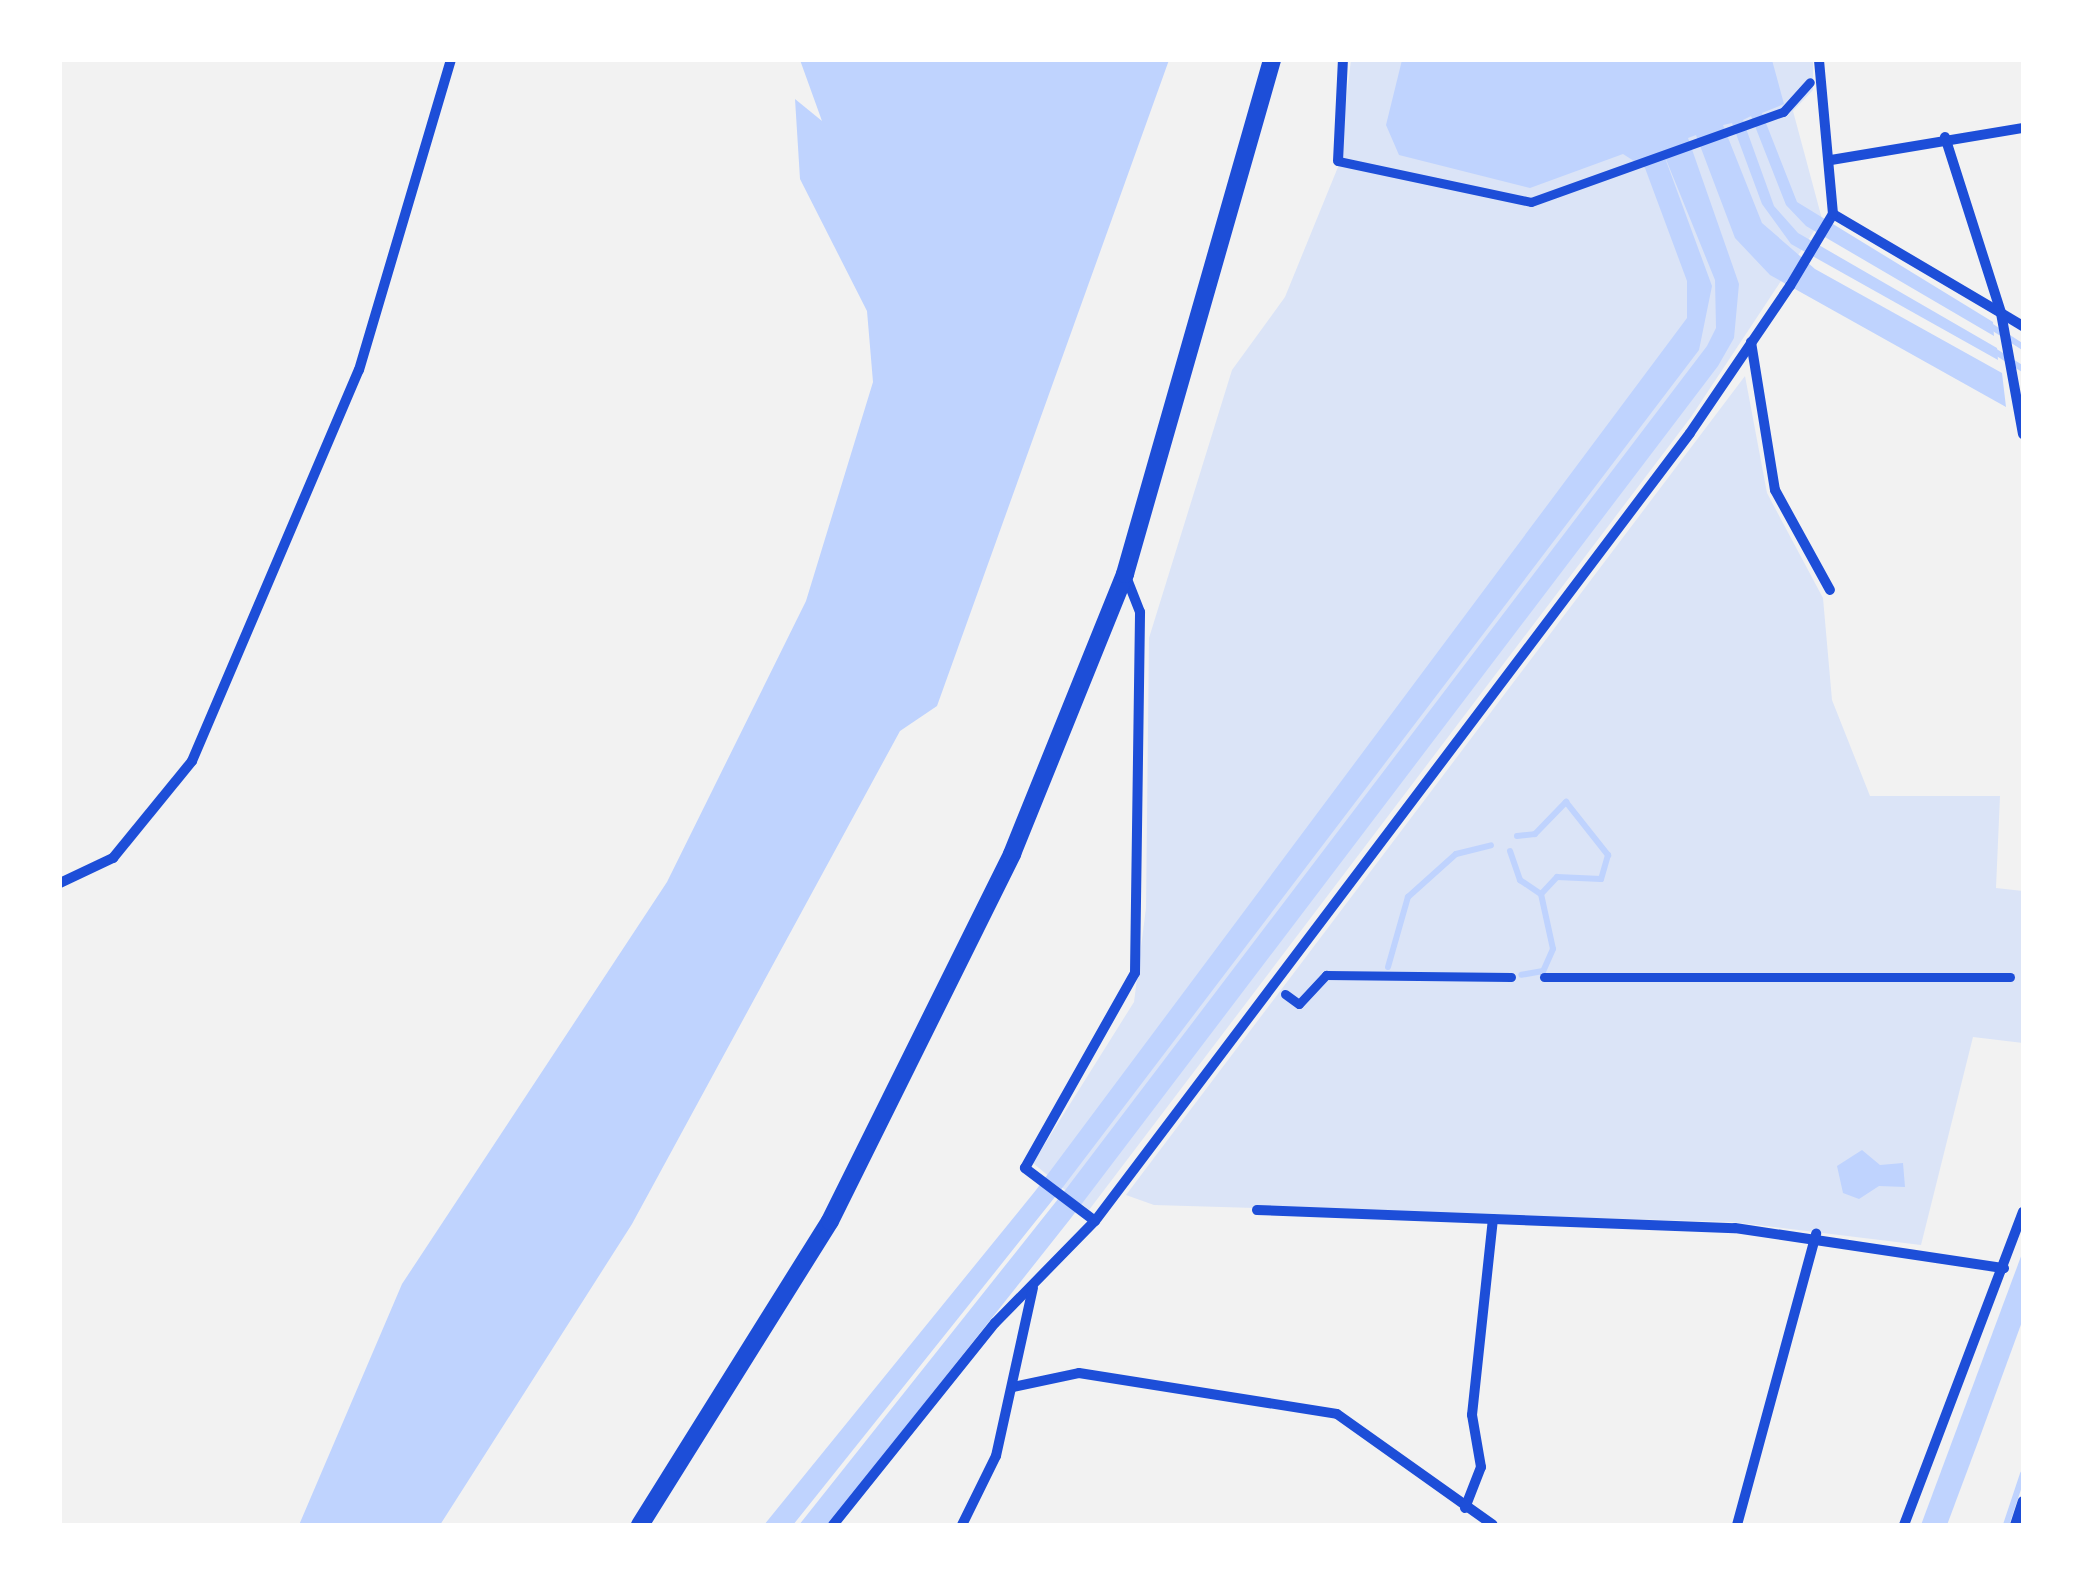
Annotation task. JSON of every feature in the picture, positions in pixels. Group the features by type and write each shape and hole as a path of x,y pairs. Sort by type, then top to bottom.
{"main road":[{"path":"640,1525 830,1221 929,1031 1125,574 1272,60"}],"street":[{"path":"60,883 113,858 192,761 359,370 452,60"},
{"path":"1342,60 1338,161 1522,202 1767,117 1810,82"},
{"path":"833,1525 1033,1288 1095,1221 1790,286 1831,219 1831,160 1820,60"},
{"path":"1831,160 1944,137 2023,128"},
{"path":"1944,137 2001,318 2014,408 2023,434"},
{"path":"1831,219 2001,318 2023,326"},
{"path":"1751,342 1776,490 1830,590"},
{"path":"1095,1221 1030,1174 1027,1159 1106,1039 1136,974 1140,612 1125,574"},
{"path":"1285,994 1299,1004 1326,976 1511,977"},
{"path":"1544,977 2010,978"},
{"path":"1257,1210 1816,1234 2004,1268"},
{"path":"1904,1525 2023,1212"},
{"path":"1466,1508 1481,1467 1472,1415 1493,1219"},
{"path":"1737,1525 1816,1234"},
{"path":"962,1525 996,1456 1033,1288"},
{"path":"1013,1387 1079,1373 1321,1410 1376,1438 1493,1525"},
{"path":"2015,1525 2023,1501"}],"shaded area":[{"path":"1351,60 1813,60 1813,90 1793,111 1822,219 1691,417 1089,1210 1033,1163 1134,1002 1146,908 1149,638 1232,370 1285,297 1338,167"},
{"path":"1745,376 1767,493 1823,598 1832,700 1870,796 2000,796 1996,888 2023,891 2023,1043 1973,1037 1921,1245 1732,1222 1154,1205 1126,1195"}],"water":[{"path":"800,60 1169,60 937,706 900,731 632,1224 440,1525 299,1525 402,1284 667,882 806,601 873,382 867,311 800,179 795,99 822,121"},
{"path":"1402,60 1772,60 1784,104 1762,113 1797,202 1993,322 1994,336 1806,226 1786,205 1751,116 1743,120 1774,206 1798,233 1997,348 1998,360 1791,244 1762,204 1732,123 1723,125 1762,223 1815,269 2002,373 2006,407 1770,275 1735,238 1696,135 1688,138 1739,284 1734,338 1718,366 1071,1218 828,1525 799,1525 1066,1189 1707,346 1716,328 1715,280 1661,147 1712,286 1699,350 1063,1187 793,1525 764,1525 1036,1190 1687,318 1687,281 1645,168 1623,154 1530,188 1399,155 1386,125"},
{"path":"1862,1150 1880,1165 1903,1163 1905,1187 1879,1186 1859,1199 1843,1193 1837,1166"},
{"path":"2023,1251 2023,1319 1978,1442 1947,1525 1921,1525"}],"waterway":[{"path":"1989,325 2023,347"},
{"path":"1991,349 2023,369"},
{"path":"1517,836 1535,834 1566,802 1608,855 1601,879 1557,877 1541,894"},
{"path":"1388,967 1408,897 1456,854 1491,845"},
{"path":"1510,851 1520,880 1541,894 1553,949 1543,971 1521,975"},
{"path":"2006,1525 2023,1474"}]}
